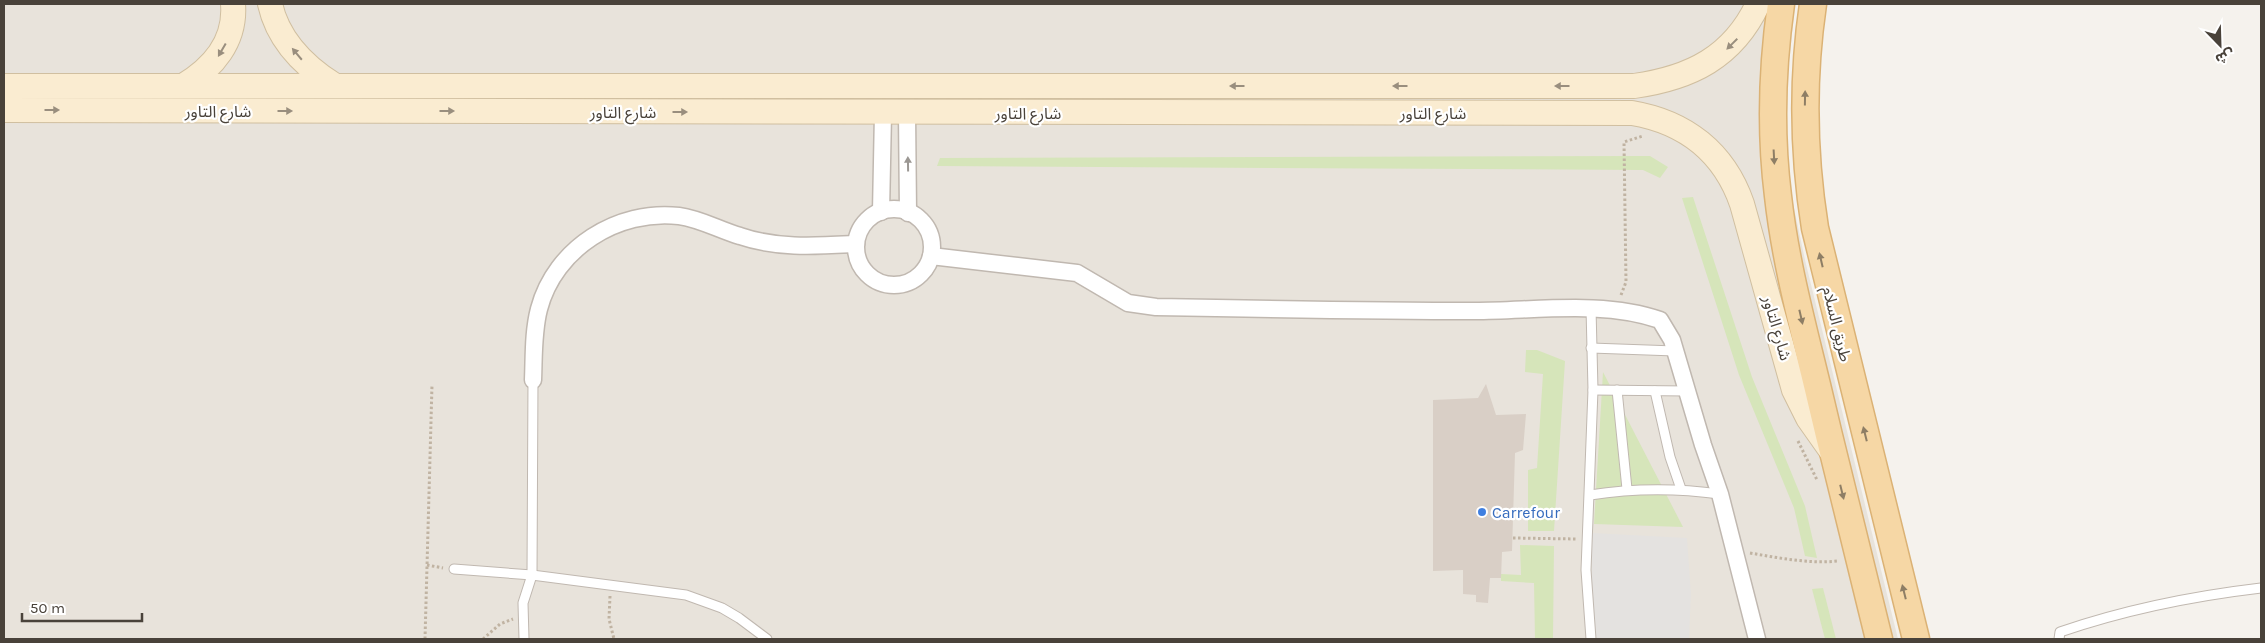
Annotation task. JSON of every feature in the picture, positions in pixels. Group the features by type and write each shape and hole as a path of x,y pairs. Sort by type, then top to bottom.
{"main road":[{"path":"183,86 206,70 224,48 231,30 233,4"},
{"path":"270,4 278,27 289,44 302,60 334,85"},
{"name":"شارع التاور","path":"4,86 1587,86 1651,84 1700,67 1733,45 1743,32 1758,4"},
{"name":"طريق السلام","path":"1781,4 1773,91 1774,153 1778,197 1789,266 1879,639"},
{"name":"طريق السلام","path":"1813,4 1806,62 1804,128 1813,220 1821,261 1916,639"},
{"path":"655,112 656,85"},
{"path":"1587,86 1587,113"},
{"name":"شارع التاور","path":"4,110 1632,113 1647,115 1690,134 1713,153 1731,177 1742,204 1794,390 1808,418 1833,454"}],"street":[{"path":"881,212 883,112"},
{"path":"907,113 908,213"},
{"path":"890,210 908,213 917,218 929,234 932,244 931,256 926,268 917,277 900,284 881,283 870,277 862,268 857,256 856,244 864,224 881,212 890,210"},
{"path":"533,380 534,336 540,307 546,291 558,270 574,251 587,240 616,224 648,216 679,216 707,223 740,236 780,245 856,244"},
{"path":"931,256 1078,273 1128,303 1156,307 1475,311 1590,308 1643,314 1660,320 1672,340 1720,494 1757,639"}],"lane":[{"path":"1590,308 1592,390 1586,570 1591,639"},
{"path":"1592,348 1675,351"},
{"path":"524,639 523,603 532,575 533,380"},
{"path":"1592,390 1687,391"},
{"path":"1617,390 1627,489"},
{"path":"1655,391 1670,457 1681,489"},
{"path":"1590,495 1627,489 1681,489 1720,494"},
{"path":"454,569 532,575 667,592 704,601 739,618 767,639"},
{"path":"2059,639 2060,632 2094,621 2216,593 2261,588"}],"path":[{"path":"1618,310 1626,282 1624,142 1643,136 1647,115"},
{"path":"425,639 432,385"},
{"path":"1513,538 1586,540"},
{"path":"1766,556 1826,562 1846,560"},
{"path":"427,565 454,569"},
{"path":"613,585 609,608 614,639"},
{"path":"483,639 500,624 522,618"}],"shaded area":[{"path":"4,4 1795,4 1785,102 1786,170 1805,260 1898,639 4,639"},
{"name":"Carrefour","path":"1592,533 1687,538 1691,594 1689,639 1591,639"}],"green space":[{"path":"1650,156 1668,167 1660,178 1643,170 937,166 940,158"},
{"path":"1693,197 1752,377 1805,506 1817,558 1805,556 1794,508 1739,375 1682,198"},
{"path":"1526,350 1537,350 1565,361 1554,531 1528,531 1528,470 1537,468 1543,374 1525,372"},
{"path":"1603,372 1683,527 1594,524"},
{"path":"1520,545 1554,546 1553,639 1535,639 1534,583 1501,581 1501,574 1521,575"},
{"path":"1823,588 1836,639 1825,639 1812,589"}],"building":[{"path":"1486,384 1496,415 1526,414 1523,450 1515,453 1512,551 1502,552 1501,578 1490,578 1488,603 1476,602 1476,595 1463,594 1463,570 1433,571 1433,400 1478,398"}],"place":[{"name":"Carrefour","path":"1482,512"}]}
